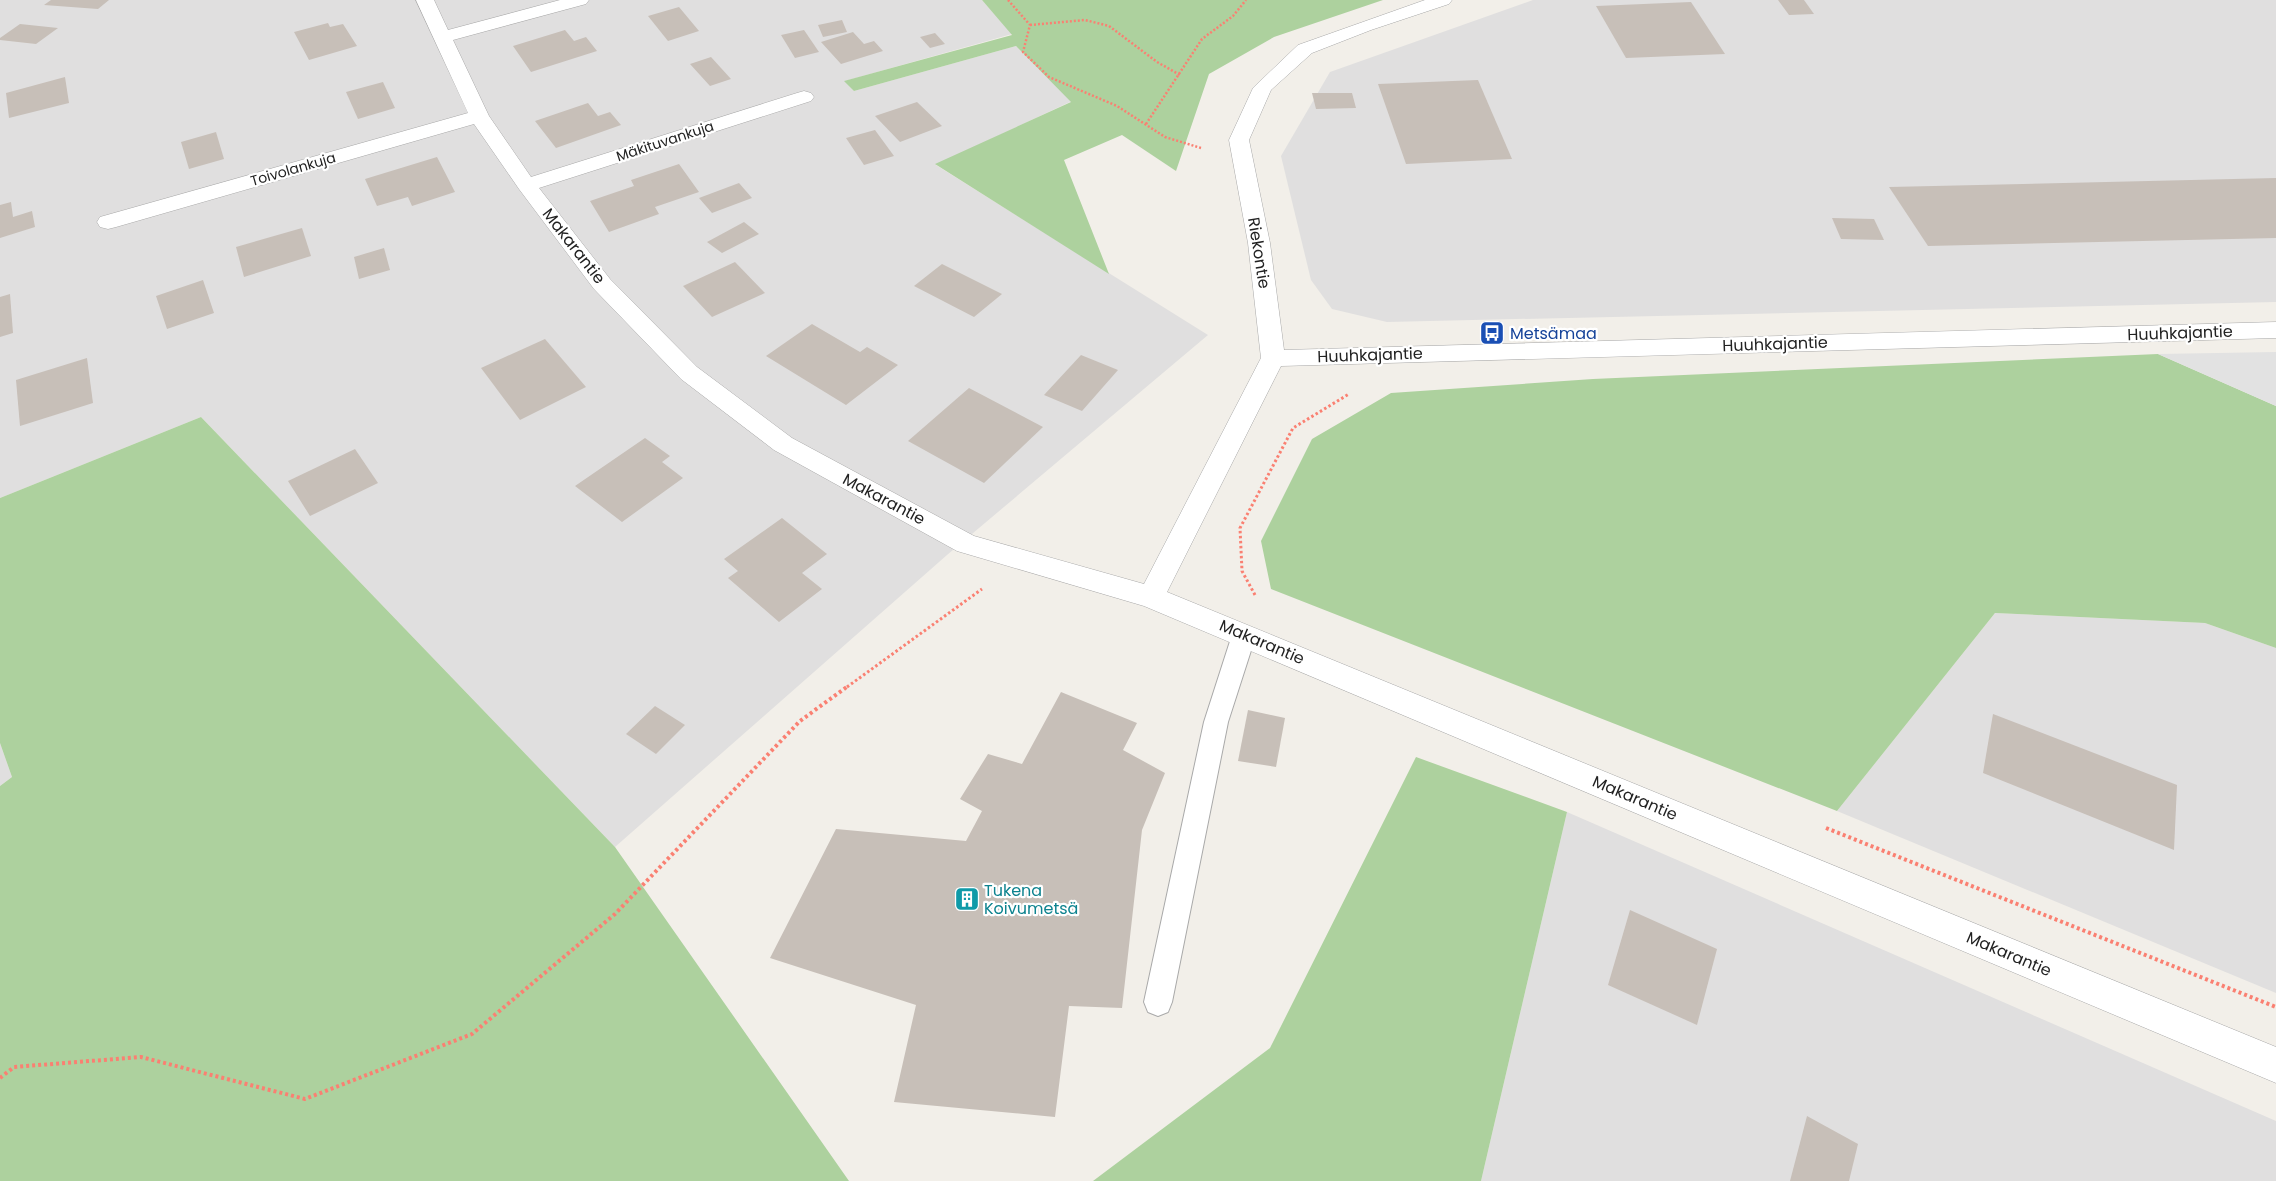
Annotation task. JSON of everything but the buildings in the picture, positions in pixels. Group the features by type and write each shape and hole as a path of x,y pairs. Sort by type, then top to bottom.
{"street":[{"name":"Makarantie","path":"425,0 479,116 526,185 602,284 689,373 783,444 966,544 1151,597 2276,1065"},
{"path":"442,37 580,0"},
{"name":"Riekontie","path":"1274,358 1259,243 1239,140 1263,88 1305,49 1442,0"},
{"name":"Mäkituvankuja","path":"526,185 804,97"},
{"name":"Toivolankuja","path":"108,222 479,116"},
{"name":"Huuhkajantie","path":"1274,358 2276,330"},
{"path":"1151,597 1274,358"}],"lane":[{"path":"1158,1002 1216,722 1244,635"}],"path":[{"path":"1008,0 1030,25"},
{"path":"1146,124 1202,39 1233,16 1246,0"},
{"path":"1030,25 1085,20 1109,26 1157,62 1180,75"},
{"path":"1030,25 1023,52 1049,77 1117,106 1165,137 1243,160"},
{"path":"1258,601 1242,572 1240,528 1293,428 1351,393"},
{"path":"0,1078 14,1067 141,1057 305,1099 472,1034 615,914 800,720 1022,560"},
{"path":"1823,826 2276,1007"}],"shaded area":[{"path":"0,0 982,0 1012,34 845,81 854,91 1016,46 1072,101 936,165 1208,335 947,555 615,847 201,417 0,498"},
{"path":"1533,0 2276,0 2276,302 1387,322 1332,309 1311,280 1281,156 1330,72"},
{"path":"2276,352 2276,406 2158,354"},
{"path":"1995,613 2205,623 2276,648 2276,993 1837,811"},
{"path":"0,743 12,777 0,786"},
{"path":"1567,812 2276,1121 2276,1181 1481,1181"}],"green space":[{"path":"982,0 1383,0 1274,37 1209,74 1176,171 1122,135 1064,160 1109,274 935,164 1071,102 1016,46 854,91 844,81 1012,35"},
{"path":"2158,354 2276,406 2276,648 2205,623 1995,613 1837,811 1271,589 1261,541 1312,439 1391,393 1593,379"},
{"path":"201,417 615,847 849,1181 0,1181 0,786 12,777 0,743 0,498"},
{"path":"1416,757 1567,812 1481,1181 1093,1181 1270,1048"}],"place":[{"name":"Metsämaa","path":"1492,333"},
{"name":"Tukena Koivumetsä","path":"967,899"}]}
